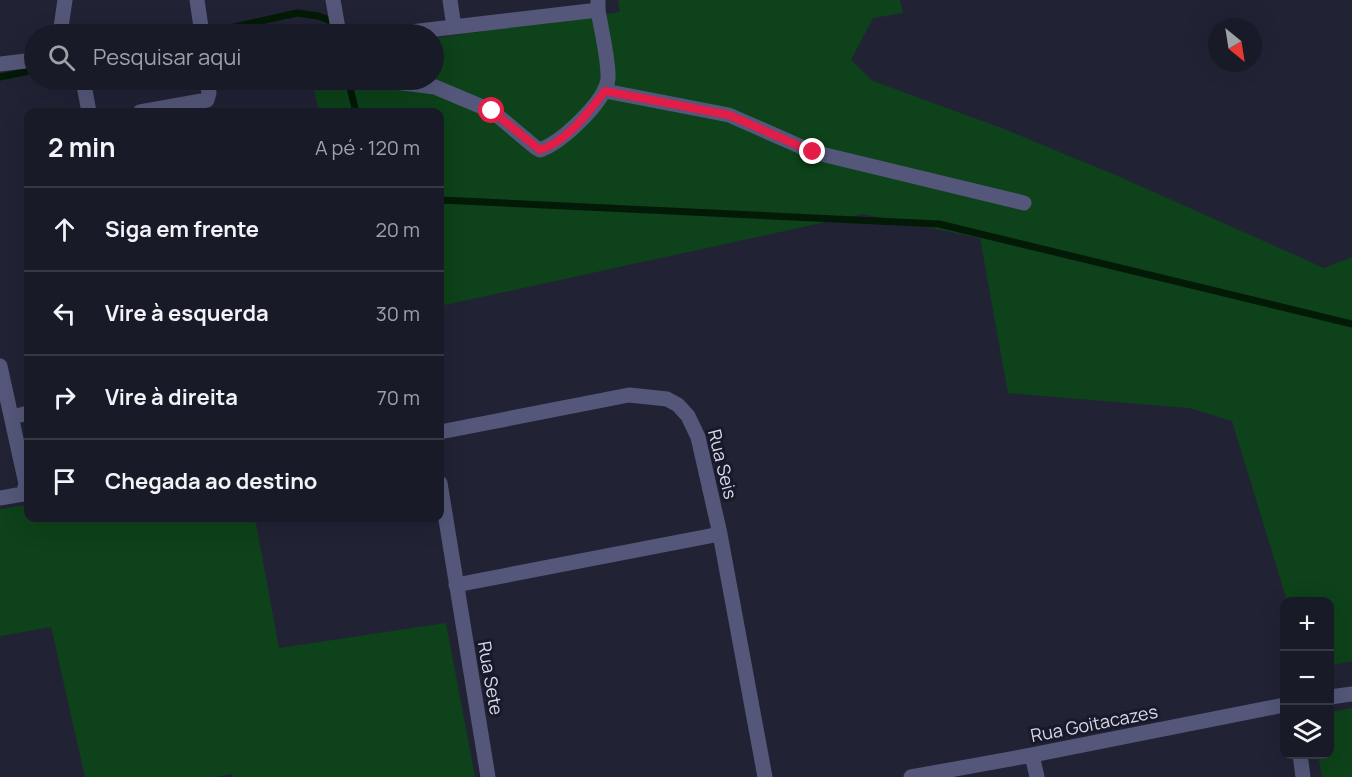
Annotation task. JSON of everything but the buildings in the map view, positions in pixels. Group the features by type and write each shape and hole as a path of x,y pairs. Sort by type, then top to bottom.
{"street":[{"path":"61,24 65,0"},
{"path":"197,0 201,24"},
{"path":"333,0 337,24"},
{"path":"450,0 454,27"},
{"path":"442,90 492,111 540,150 573,130 605,91 608,77 598,5 554,15 444,28"},
{"path":"0,64 24,61"},
{"path":"85,90 88,108"},
{"path":"162,108 207,100 209,90"},
{"path":"605,91 729,115 813,152 1024,203"},
{"path":"0,366 24,474"},
{"name":"Rua Seis","path":"444,431 629,395 667,399 678,405 688,416 698,437 720,534 765,777"},
{"path":"12,417 24,414"},
{"path":"0,498 23,494 24,491"},
{"name":"Rua Sete","path":"444,508 488,777"},
{"path":"456,585 720,534"},
{"path":"1334,696 1352,693"},
{"name":"Rua Goitacazes","path":"911,777 1280,706"},
{"path":"1032,755 1037,777"},
{"path":"1301,759 1303,777"}],"green space":[{"path":"618,0 900,0 903,13 873,18 851,60 873,81 1004,129 1120,177 1324,268 1352,257 1352,661 1334,665 1334,597 1286,597 1232,421 1189,408 1008,393 980,238 863,214 444,305 444,108 318,108 314,90 444,90 444,37 620,12"},
{"path":"24,506 24,522 256,522 279,648 446,623 475,777 233,777 232,774 217,777 85,777 51,627 0,636 0,509"},
{"path":"1352,708 1352,777 1322,777 1319,759 1334,759 1334,711"}],"waterway":[{"path":"247,24 297,13 318,16 329,20 332,24"},
{"path":"0,77 24,72"},
{"path":"350,90 355,108"},
{"path":"444,200 939,224 1352,324"}],"route":[{"path":"492,111 540,150 573,130 605,91 729,115 813,152"}]}
